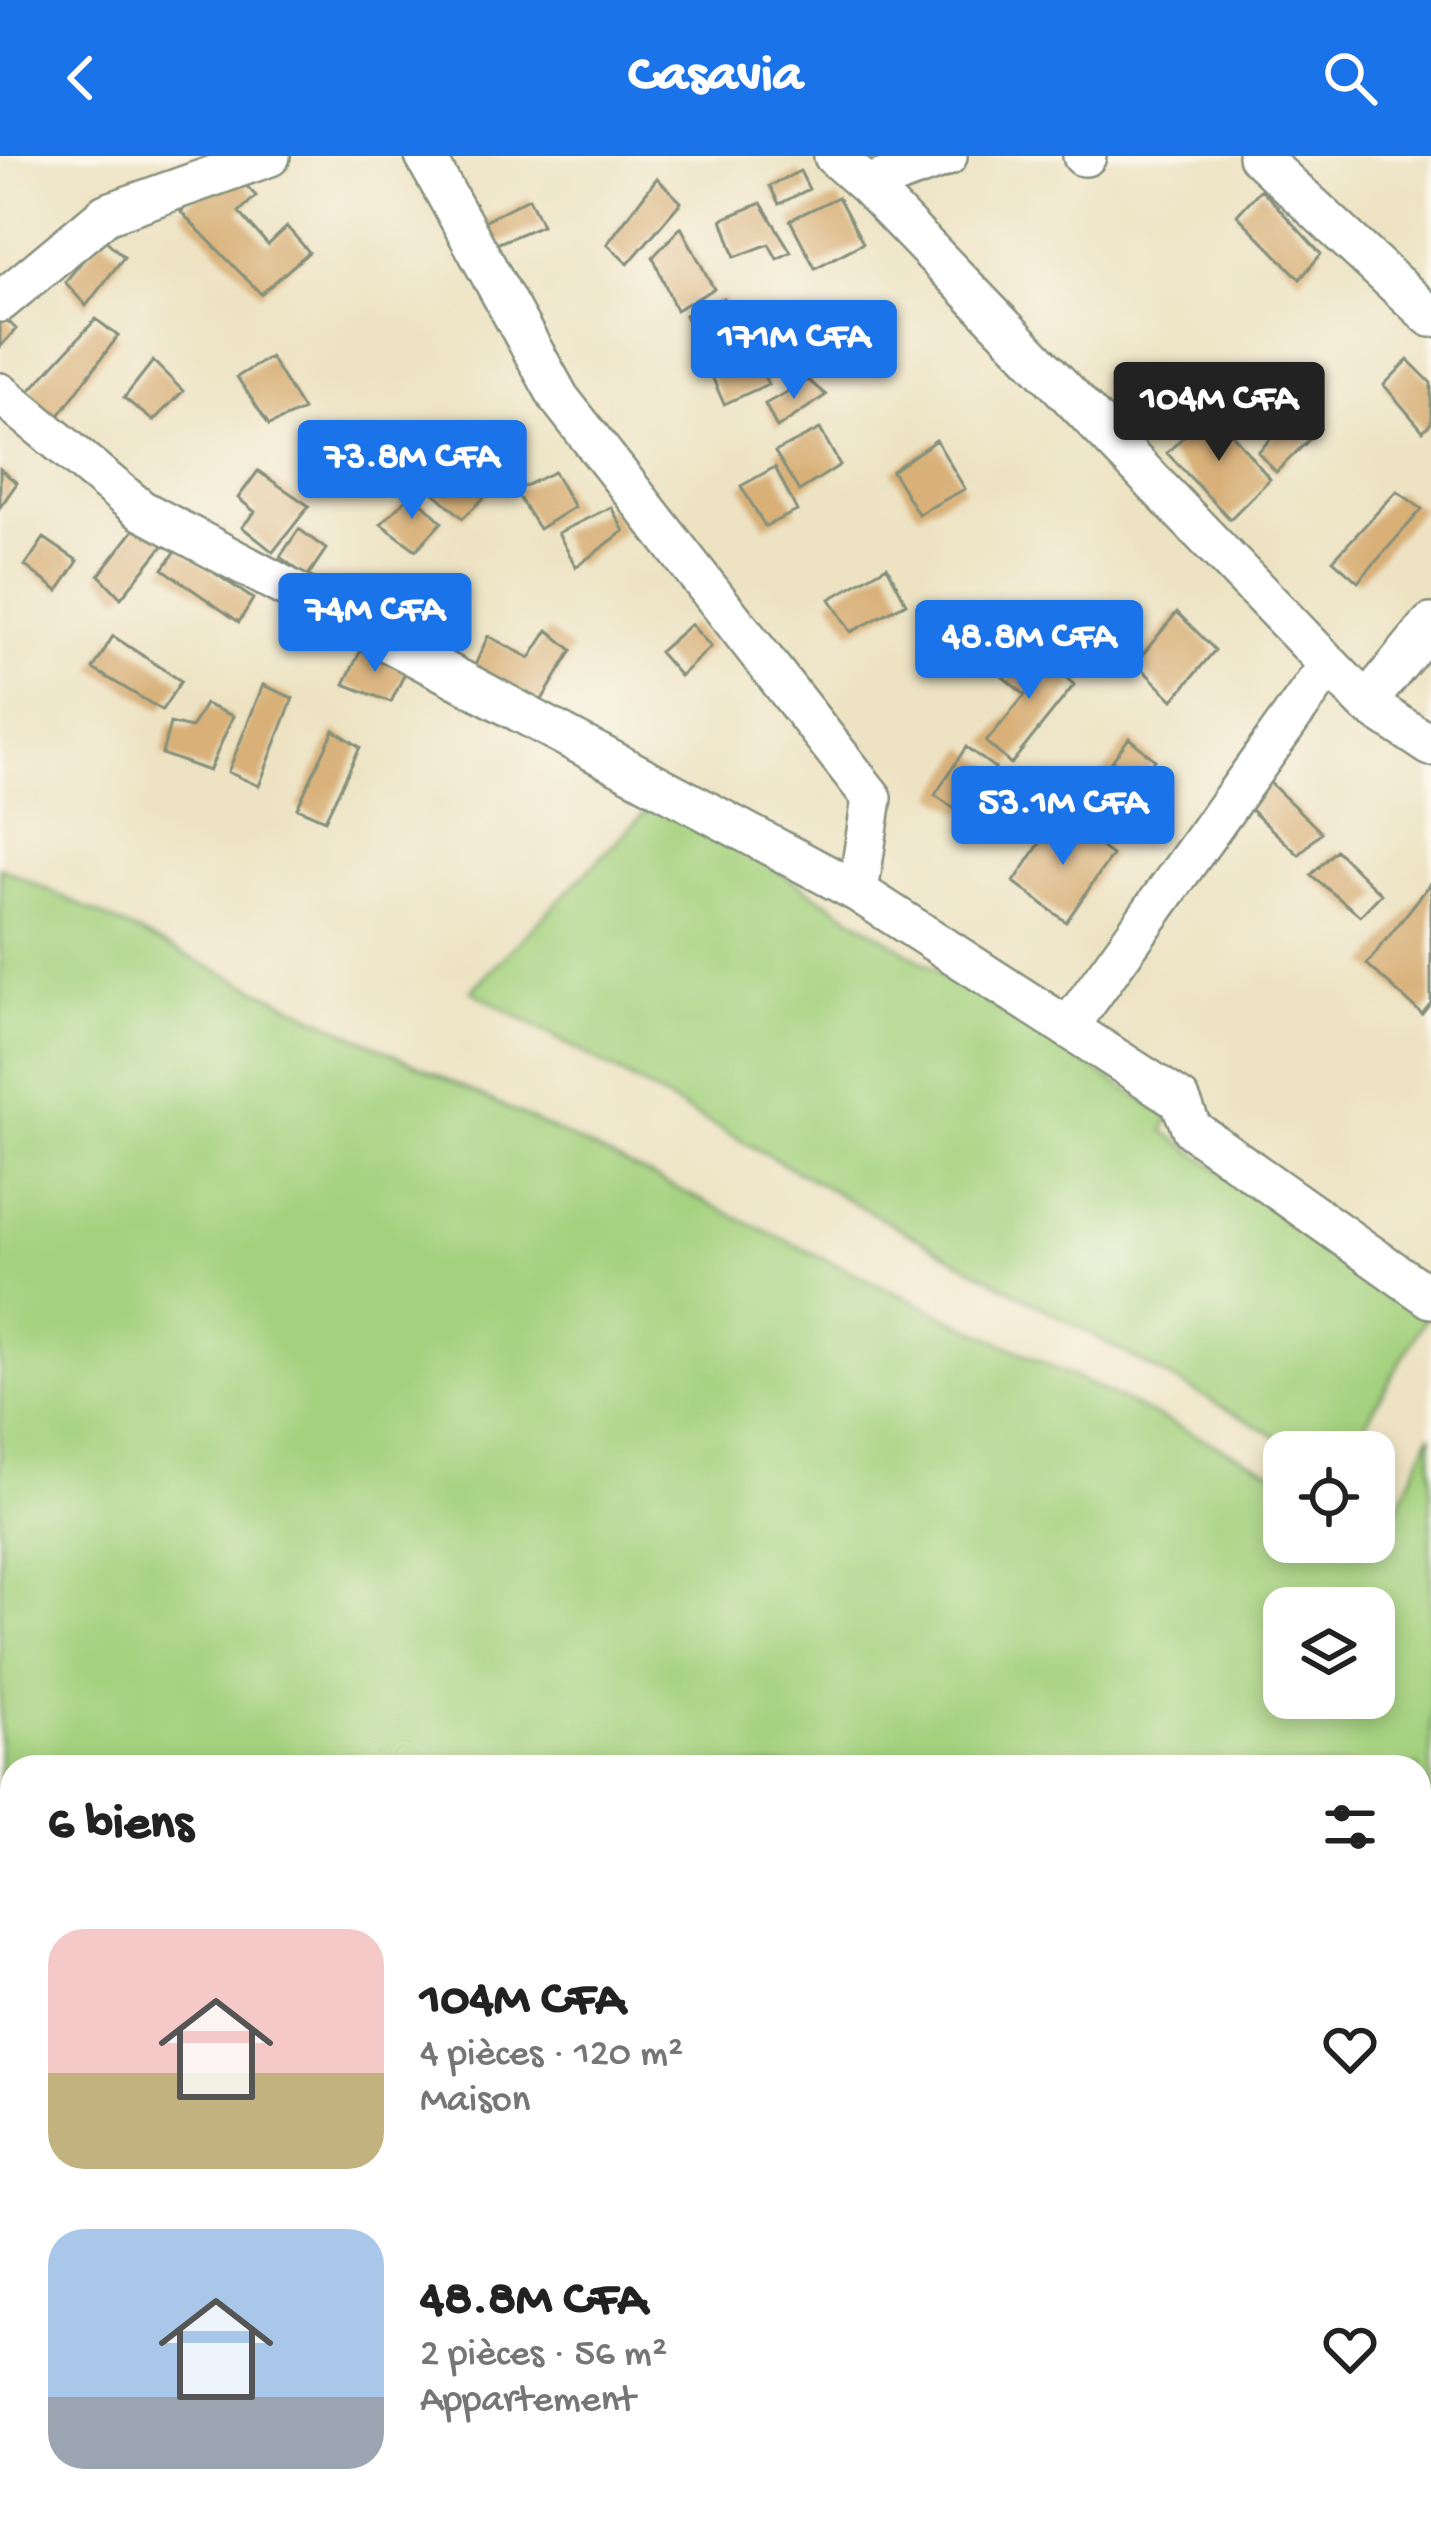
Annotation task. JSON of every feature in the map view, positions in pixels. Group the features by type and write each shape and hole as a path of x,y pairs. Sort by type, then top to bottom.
{"street":[{"path":"0,302 106,214 270,156"},
{"path":"425,156 559,398 872,798 858,892"},
{"path":"834,156 1366,703 1431,746"},
{"path":"867,185 947,156"},
{"path":"1258,156 1431,317"},
{"path":"0,394 141,510 858,892 1180,1100 1192,1129 1431,1298"},
{"path":"1366,703 1431,624"},
{"path":"1068,1028 1329,665"}],"green space":[{"path":"660,797 1170,1117 1164,1131 1426,1317 1361,1431 1266,1431 471,991"},
{"path":"0,867 1263,1467 1263,1563 1395,1563 1395,1513 1431,1433 1431,1755 0,1755"}],"building":[{"path":"225,164 256,196 239,212 268,245 287,227 309,252 261,294 181,212"},
{"path":"800,171 809,189 779,204 770,186"},
{"path":"657,178 681,202 628,264 607,244"},
{"path":"1261,189 1321,254 1300,279 1237,215"},
{"path":"838,197 863,243 815,268 790,220"},
{"path":"529,198 542,225 487,248 478,224"},
{"path":"761,203 791,252 777,259 769,244 735,257 722,219"},
{"path":"681,227 714,289 676,310 653,257"},
{"path":"102,237 124,257 86,306 65,282"},
{"path":"724,298 768,384 724,404 685,315"},
{"path":"0,313 16,329 0,347"},
{"path":"96,319 118,336 55,421 27,394"},
{"path":"270,357 303,410 269,425 237,377"},
{"path":"1408,360 1431,383 1431,423 1423,431 1384,385"},
{"path":"153,361 183,391 153,421 124,398"},
{"path":"808,380 826,395 777,428 765,404"},
{"path":"1211,409 1270,479 1230,519 1167,453"},
{"path":"1299,410 1320,429 1276,472 1258,452"},
{"path":"820,429 840,465 799,491 775,452"},
{"path":"936,440 965,489 918,514 892,471"},
{"path":"461,460 491,491 463,518 432,491"},
{"path":"775,467 797,511 765,526 741,486"},
{"path":"0,469 17,483 0,507"},
{"path":"258,471 309,506 273,552 242,527 255,512 238,498"},
{"path":"554,472 574,507 539,529 515,491"},
{"path":"1397,491 1422,509 1358,582 1333,560"},
{"path":"412,493 442,522 416,550 381,524"},
{"path":"611,507 624,531 576,567 558,533"},
{"path":"150,509 175,531 121,598 99,575"},
{"path":"299,529 326,549 307,577 280,557"},
{"path":"44,538 78,561 58,591 25,566"},
{"path":"178,548 253,599 239,622 163,569"},
{"path":"887,566 906,603 851,632 830,599"},
{"path":"1177,612 1215,650 1173,700 1136,663"},
{"path":"691,624 711,647 680,676 659,652"},
{"path":"548,630 572,650 540,703 473,670 488,636 530,658"},
{"path":"113,636 181,681 162,710 93,669"},
{"path":"1031,644 1074,685 1011,764 986,742 1025,695 1003,677"},
{"path":"363,646 406,671 391,702 344,684"},
{"path":"263,685 293,698 259,786 228,772"},
{"path":"205,704 233,716 209,771 162,754 170,723 191,728"},
{"path":"334,730 360,747 325,820 297,808"},
{"path":"1129,738 1155,760 1106,828 1079,806"},
{"path":"966,747 995,768 962,814 935,795"},
{"path":"1261,774 1321,832 1299,855 1235,795"},
{"path":"1059,815 1112,855 1066,922 1014,882"},
{"path":"1336,850 1381,894 1360,916 1311,875"},
{"path":"1431,883 1431,1003 1422,1014 1367,964"}]}
